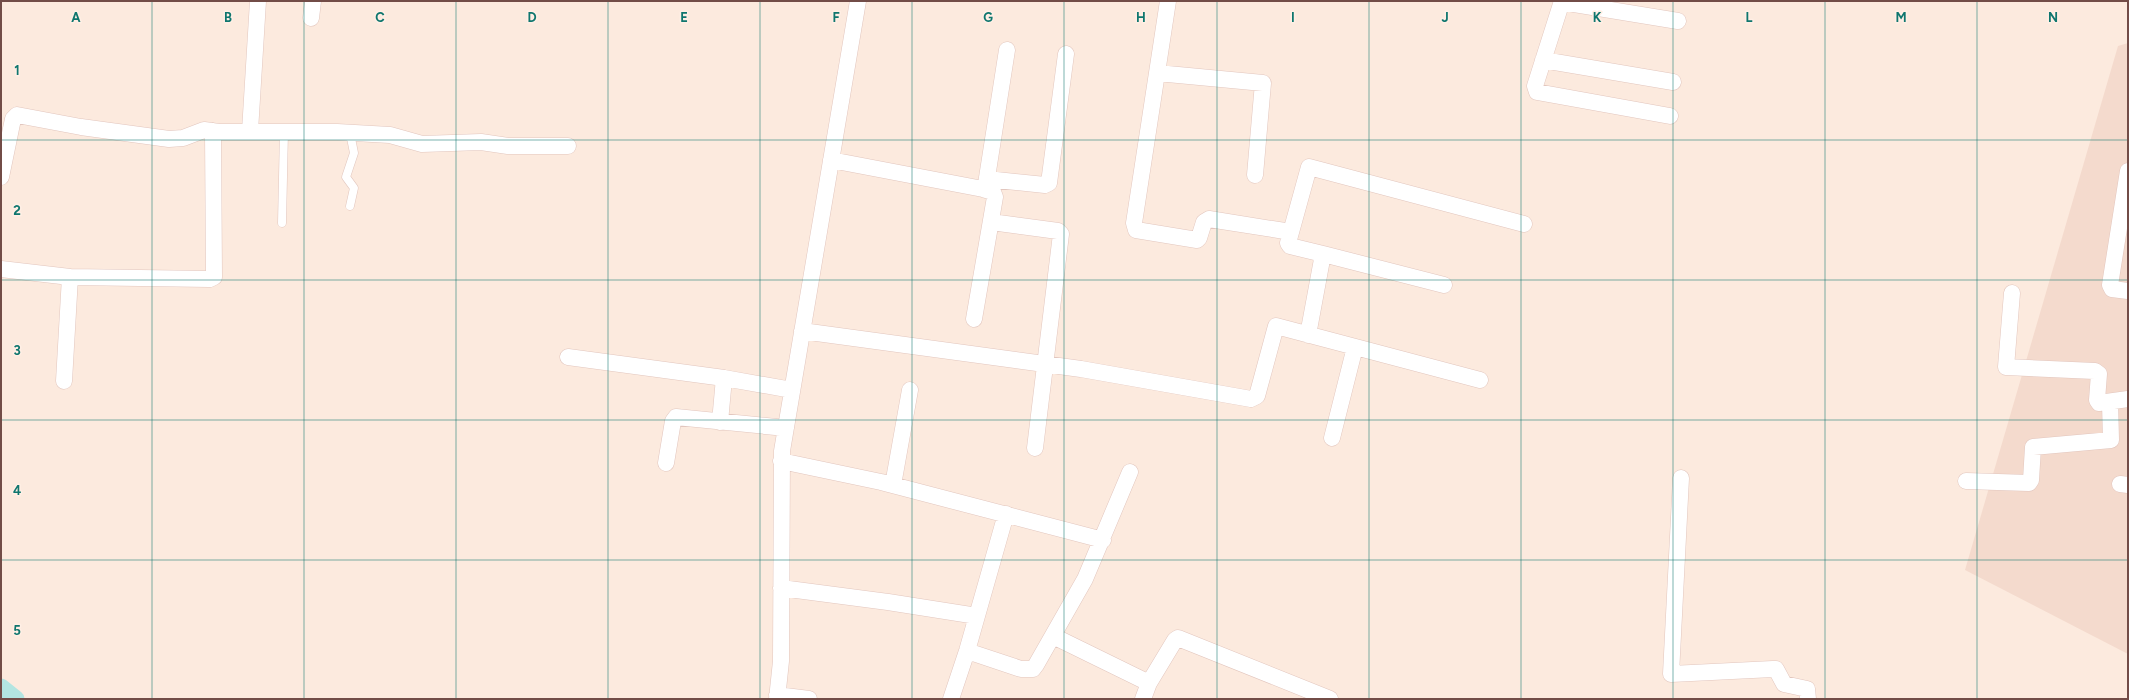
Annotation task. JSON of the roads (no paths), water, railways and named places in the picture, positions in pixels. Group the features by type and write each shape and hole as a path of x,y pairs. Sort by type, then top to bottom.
{"street":[{"path":"250,131 258,1"},
{"path":"311,18 313,1"},
{"path":"809,699 777,697 781,661 781,461 858,1"},
{"path":"1168,1 1134,223 1136,230 1196,240 1199,238 1204,222 1209,219 1291,232"},
{"path":"1670,116 1538,92 1535,86 1562,2 1678,21"},
{"path":"985,184 1007,50"},
{"path":"831,160 985,184 1045,185 1049,183 1066,54"},
{"path":"1544,60 1673,82"},
{"path":"1157,73 1263,83 1255,175"},
{"path":"1,177 13,119 17,115 81,127 169,139 183,138 204,130 284,131 396,136 422,144 481,142 508,146 568,146"},
{"path":"1,269 70,277 210,279 214,277 213,131"},
{"path":"1444,285 1290,246 1288,243 1307,169 1311,167 1524,224"},
{"path":"2128,171 2110,285 2112,289 2128,291"},
{"path":"974,319 995,195 985,184"},
{"path":"991,222 1058,231 1061,234 1035,448"},
{"path":"1308,335 1323,254"},
{"path":"64,381 70,277"},
{"path":"2012,293 2006,367 2095,371 2099,374 2097,400 2100,403 2128,399"},
{"path":"802,331 1046,364 1251,399 1257,396 1275,327 1480,380"},
{"path":"1332,438 1354,347"},
{"path":"568,356 724,378 792,390"},
{"path":"720,422 724,378"},
{"path":"893,485 910,390"},
{"path":"1966,481 2029,483 2031,480 2033,447 2111,440 2110,402"},
{"path":"666,463 674,419 678,417 786,428"},
{"path":"781,461 893,485 1103,540"},
{"path":"967,651 1027,670 1033,669 1085,579 1103,540 1130,472"},
{"path":"1681,478 1671,674 1776,669 1784,684 1807,689 1808,699"},
{"path":"951,699 967,651 1006,514"},
{"path":"780,588 888,602 977,616"},
{"path":"1053,636 1149,683"},
{"path":"1143,699 1149,683 1175,640 1178,638 1330,699"}],"lane":[{"path":"282,223 284,131"},
{"path":"350,133 354,153 346,177 354,188 350,206"}],"waterway":[{"path":"1,687 16,699"}]}
